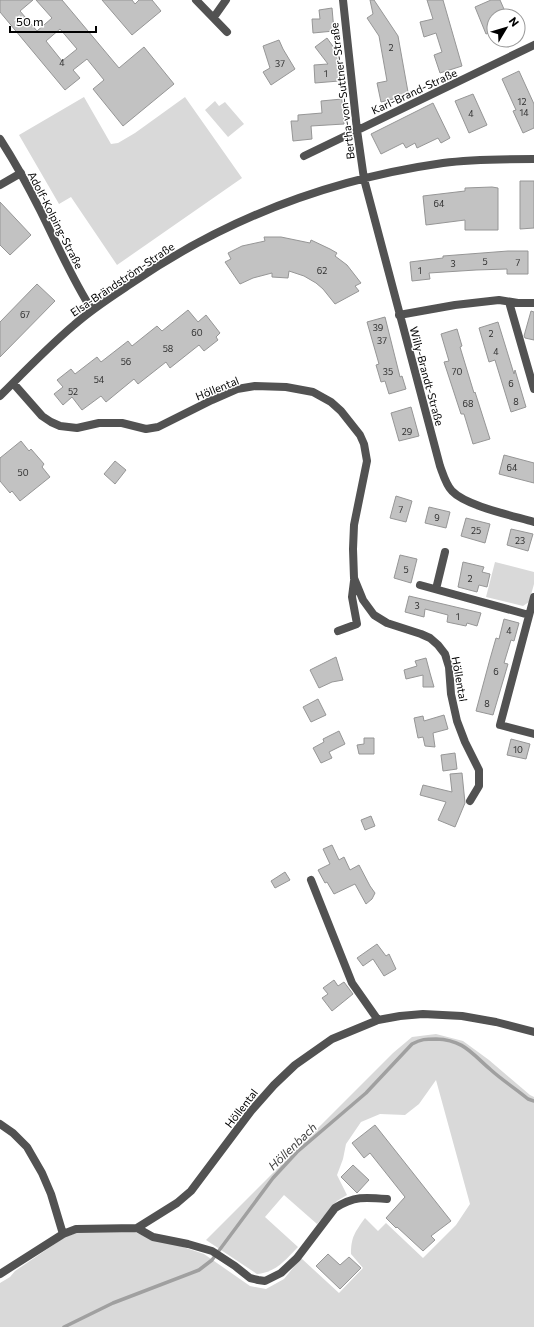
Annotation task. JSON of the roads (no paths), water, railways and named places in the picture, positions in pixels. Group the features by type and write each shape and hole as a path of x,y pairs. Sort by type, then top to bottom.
{"street":[{"path":"196,0 227,32"},
{"path":"214,17 226,0"},
{"name":"Bertha-von-Suttner-Straße","path":"343,0 357,130 364,178"},
{"name":"Karl-Brand-Straße","path":"304,156 534,45"},
{"name":"Adolf-Kolping-Straße","path":"0,138 21,173 70,274 92,310"},
{"name":"Elsa-Brändström-Straße","path":"0,396 74,324 92,310 175,255 230,226 310,193 391,172 445,163 534,159"},
{"path":"0,185 21,173"},
{"name":"Willy-Brandt-Straße","path":"364,178 399,315 440,466 445,479 452,491 462,498 475,504 534,522"},
{"path":"399,315 455,305 499,300 534,303"},
{"path":"509,302 534,389"},
{"name":"Höllental","path":"13,383 42,416 60,426 77,428 99,423 122,424 146,429 158,427 218,397 237,389 255,386 286,387 313,392 323,397 341,411 352,423 360,435 365,449 367,462 354,525 354,578 352,597 357,624 338,632"},
{"path":"436,589 445,552"},
{"name":"Höllental","path":"354,578 363,600 374,615 387,624 430,638 445,654 449,667 451,694 458,721 465,742 479,770 479,786 470,801"},
{"path":"420,585 529,614"},
{"path":"534,597 500,725 534,734"},
{"path":"311,880 352,983 378,1020"},
{"name":"Höllental","path":"137,1228 177,1203 191,1191 252,1111 274,1085 294,1065 332,1038 378,1020 423,1014 462,1016 496,1022 534,1032"},
{"path":"0,1124 12,1132 27,1147 42,1173 51,1194 63,1234"},
{"path":"0,1274 63,1234 76,1229 137,1228 153,1237 188,1244 212,1251 250,1278 265,1281 282,1274 297,1258 335,1208 354,1198 387,1199"}],"waterway":[{"name":"Höllenbach","path":"64,1327 113,1303 199,1270 212,1260 273,1178 297,1152 366,1093 415,1042 436,1039 454,1042 466,1048 495,1074 528,1099 534,1101"}]}
